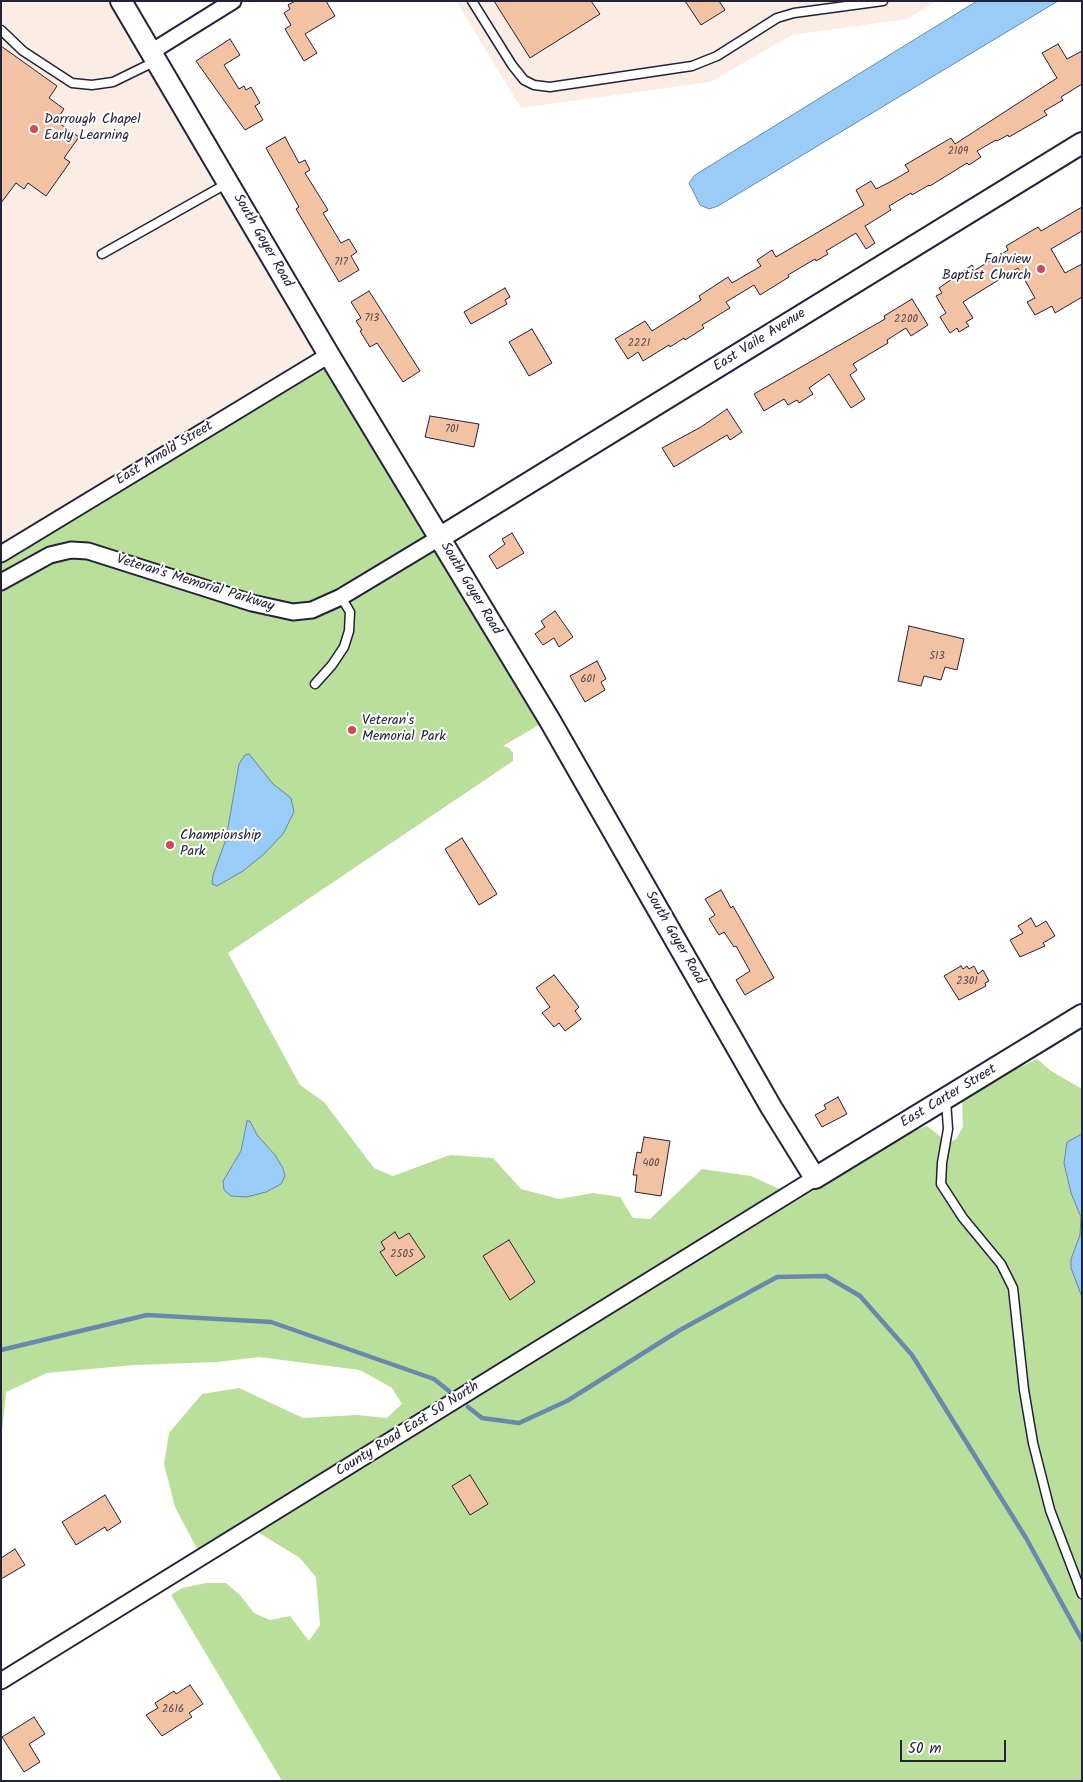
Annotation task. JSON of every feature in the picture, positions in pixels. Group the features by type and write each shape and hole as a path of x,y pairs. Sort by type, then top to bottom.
{"street":[{"name":"South Goyer Road","path":"121,1 329,355 553,727 771,1107 815,1178"},
{"path":"154,56 233,1"},
{"name":"East Vaile Avenue","path":"439,538 1082,144"},
{"name":"East Arnold Street","path":"1,554 329,355"},
{"name":"Veteran's Memorial Parkway","path":"1,582 50,555 80,550 293,612 312,610 341,597 439,538"},
{"name":"East Carter Street","path":"815,1178 1082,1015"},
{"name":"County Road East 50 North","path":"1,1681 815,1178"}],"lane":[{"path":"472,1 512,65 524,80 534,86 550,87 692,66 717,56 778,18 794,13 883,1"},
{"path":"1,30 23,52 72,83 92,85 113,82 154,56"},
{"path":"102,254 228,183"},
{"path":"314,684 332,665 344,646 349,631 350,612 341,597"},
{"path":"946,1098 948,1129 942,1163 941,1184 963,1218 1001,1264 1013,1288 1024,1390 1033,1443 1050,1510 1082,1594"}],"shaded area":[{"path":"1,1 121,1 329,355 1,554"},
{"path":"456,1 937,1 907,19 792,35 710,82 521,108"}],"green space":[{"name":"Championship Park","path":"329,355 549,719 503,746 509,748 513,753 513,761 228,953 300,1085 324,1102 374,1168 393,1176 450,1155 493,1158 521,1189 559,1199 593,1193 620,1197 633,1218 650,1219 702,1169 751,1176 790,1194 202,1558 175,1507 164,1464 169,1433 202,1394 239,1388 303,1418 357,1415 387,1418 402,1404 392,1388 360,1370 259,1357 218,1362 134,1365 47,1373 6,1392 1,1442 1,554"},
{"path":"1037,1059 1051,1071 1082,1089 1082,1781 282,1781 171,1595 182,1588 206,1583 226,1583 240,1595 254,1613 270,1620 290,1616 309,1641 320,1625 316,1577 300,1558 256,1531 906,1134 927,1126 949,1143 956,1139 963,1127 962,1101 989,1082"}],"water":[{"path":"977,1 1058,1 718,206 709,209 700,205 689,183 695,175"},
{"path":"249,754 273,784 291,798 294,812 283,834 263,855 243,871 217,886 212,884 213,875 226,839 239,764 245,755"},
{"path":"247,1121 250,1121 257,1135 275,1155 283,1168 285,1176 281,1184 266,1192 247,1197 231,1196 224,1190 223,1181 241,1151"},
{"path":"1082,1134 1082,1297 1071,1268 1071,1259 1080,1235 1081,1217 1071,1193 1064,1163 1067,1142"}],"building":[{"path":"295,1 326,1 335,16 305,34 317,53 304,61 285,29 291,25 284,13 290,9 288,5"},
{"path":"494,1 591,1 600,14 530,58"},
{"path":"685,1 719,1 725,10 701,25"},
{"path":"230,39 240,55 224,65 239,89 244,86 246,90 251,87 260,103 255,106 263,120 245,130 196,61"},
{"path":"1058,44 1067,59 1082,51 1082,84 1061,97 1063,100 1044,111 1047,115 1009,137 1008,135 996,140 977,151 981,157 969,165 967,163 930,186 912,195 911,193 889,206 891,210 865,226 875,243 866,249 856,233 826,251 828,254 816,261 815,259 788,275 789,277 760,295 754,285 726,302 730,308 702,325 704,328 685,340 684,338 670,347 669,345 643,361 638,352 628,359 615,339 645,321 652,331 701,300 699,296 728,277 732,283 761,266 757,260 772,250 776,257 864,205 856,190 871,181 876,189 890,182 909,171 905,165 951,138 955,144 1057,78 1042,53"},
{"name":"Darrough Chapel Early Learning","path":"1,46 57,86 49,98 64,109 56,121 79,137 64,158 70,162 46,196 28,183 24,189 16,183 1,203"},
{"path":"285,137 299,163 305,160 310,170 305,173 328,210 323,213 341,243 349,239 357,252 351,256 359,270 339,282 296,209 299,207 266,148"},
{"path":"1082,207 1082,231 1051,249 1065,273 1082,264 1082,297 1055,313 1052,306 1035,315 1027,302 1035,298 1018,268 963,302 973,318 966,322 969,326 959,332 957,328 950,333 940,317 946,313 936,296 942,293 939,288 972,265 975,270 1008,250 1006,246 1038,227 1041,231"},
{"path":"505,288 510,297 505,300 507,304 471,324 464,312"},
{"path":"369,291 420,371 403,382 377,343 370,347 356,321 361,318 351,302"},
{"path":"912,299 928,325 911,336 906,328 887,340 888,343 853,364 857,370 850,375 865,399 851,408 829,374 809,388 813,394 799,403 797,400 788,405 784,399 764,411 754,394 885,319 884,316"},
{"path":"532,329 552,363 529,376 509,342"},
{"path":"727,409 742,432 730,440 727,435 674,467 662,448 701,427"},
{"path":"430,416 479,424 474,447 425,437"},
{"path":"512,533 524,553 497,569 489,556 505,544 502,539"},
{"path":"555,611 573,637 559,647 554,638 543,645 535,634 545,627 541,621"},
{"path":"909,626 964,639 957,670 945,667 941,680 924,676 921,686 898,681"},
{"path":"597,661 606,679 601,682 605,690 585,702 570,676"},
{"path":"462,838 497,894 479,905 445,849"},
{"path":"721,890 731,908 733,906 774,978 745,995 736,980 750,971 736,946 734,947 724,932 719,935 709,919 715,915 705,899"},
{"path":"1031,918 1036,927 1046,921 1055,936 1043,943 1045,946 1020,957 1010,940 1023,933 1018,926"},
{"path":"961,966 963,969 967,966 969,969 974,966 978,974 983,970 989,981 985,983 986,986 959,1000 944,976"},
{"path":"554,975 579,1007 575,1011 581,1019 565,1031 559,1023 554,1027 542,1013 550,1007 536,988"},
{"path":"838,1097 847,1114 822,1127 815,1115 826,1109 824,1105"},
{"path":"644,1137 670,1141 661,1196 635,1192 637,1175 633,1175 637,1152 641,1153"},
{"path":"395,1232 399,1239 409,1233 425,1257 396,1276 380,1252 385,1249 381,1242"},
{"path":"509,1240 535,1282 510,1300 483,1256"},
{"path":"470,1475 488,1504 470,1515 452,1486"},
{"path":"105,1495 121,1522 107,1531 105,1527 76,1545 62,1522"},
{"path":"15,1549 25,1565 1,1579 1,1558"},
{"path":"190,1685 203,1704 189,1713 192,1717 162,1736 146,1715 158,1708 155,1703 174,1691 176,1694"},
{"path":"34,1717 45,1734 29,1744 40,1762 24,1772 2,1737"}],"waterway":[{"path":"468,1407 482,1418 519,1423 567,1401 680,1330 777,1277 826,1276 860,1296 912,1355 1026,1538 1082,1640"},
{"path":"1,1350 147,1315 271,1322 434,1379 449,1391"}],"place":[{"name":"Darrough Chapel Early Learning","path":"34,129"},
{"name":"Fairview Baptist Church","path":"1041,269"},
{"name":"Veteran's Memorial Park","path":"352,730"},
{"name":"Championship Park","path":"170,845"}]}
